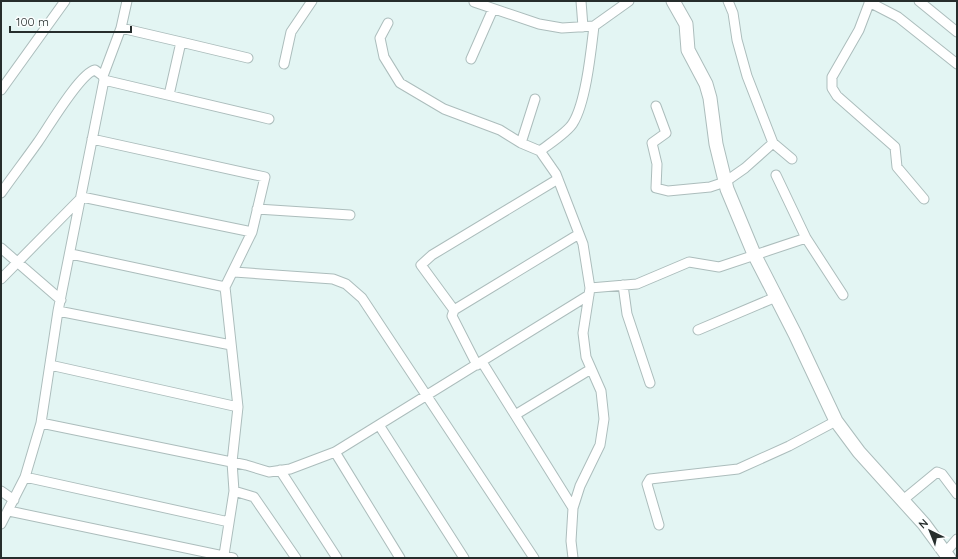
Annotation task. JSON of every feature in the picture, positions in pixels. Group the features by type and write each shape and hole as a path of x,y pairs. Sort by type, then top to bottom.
{"street":[{"path":"1,90 65,1"},
{"path":"1,524 9,511 25,477 42,423 58,312 82,197 103,78 120,28 127,1"},
{"path":"284,64 291,32 312,1"},
{"path":"581,1 583,27"},
{"path":"474,2 539,24 562,28 594,26 629,1"},
{"path":"673,1 686,24 688,50 706,84 710,98 716,144 726,182 754,254 795,334 836,421 859,452 924,524 947,555 957,539"},
{"path":"728,1 733,13 737,40 747,76 773,143 792,159"},
{"path":"918,1 957,32"},
{"path":"924,199 897,167 895,148 838,96 832,88 832,77 859,30 869,2 898,17 957,64"},
{"path":"471,59 493,9"},
{"path":"388,23 380,38 384,57 400,83 444,109 500,130 520,143 540,152 558,179 579,234 582,244 589,292 583,333 586,357 601,391 604,419 600,445 580,486 573,508 571,541 573,558"},
{"path":"540,152 573,124 579,109 590,60 594,26"},
{"path":"120,28 248,58"},
{"path":"169,96 181,42"},
{"path":"1,192 65,102 90,71 95,70 103,78 169,96 269,119"},
{"path":"520,143 535,99"},
{"path":"656,106 666,132 652,143 657,164 656,188 668,191 710,188 726,182 746,168 773,143"},
{"path":"92,139 265,177 252,232 234,272 225,287 238,407 232,462 234,491 224,555"},
{"path":"776,175 806,238 843,295"},
{"path":"454,310 420,265 432,256 558,179"},
{"path":"82,197 252,232"},
{"path":"1,279 82,197"},
{"path":"257,209 350,215"},
{"path":"573,508 515,415 479,364 452,316 454,310 579,234"},
{"path":"42,423 232,462 269,472 290,469 334,452 380,425 479,364 589,292 623,285 637,284 689,262 719,267 754,254 806,238"},
{"path":"1,248 61,300"},
{"path":"71,254 225,287"},
{"path":"234,272 334,278 346,284 362,298 534,558"},
{"path":"623,285 627,314 650,383"},
{"path":"698,330 776,297"},
{"path":"58,312 231,345"},
{"path":"50,365 238,407"},
{"path":"515,415 591,368"},
{"path":"659,525 647,484 650,479 738,469 789,446 836,421"},
{"path":"380,425 464,558"},
{"path":"334,452 400,558"},
{"path":"280,470 338,558"},
{"path":"903,500 937,472 942,474 957,494"},
{"path":"25,477 229,522"},
{"path":"1,491 14,500"},
{"path":"234,491 254,497 296,558"},
{"path":"9,511 234,558"}]}
